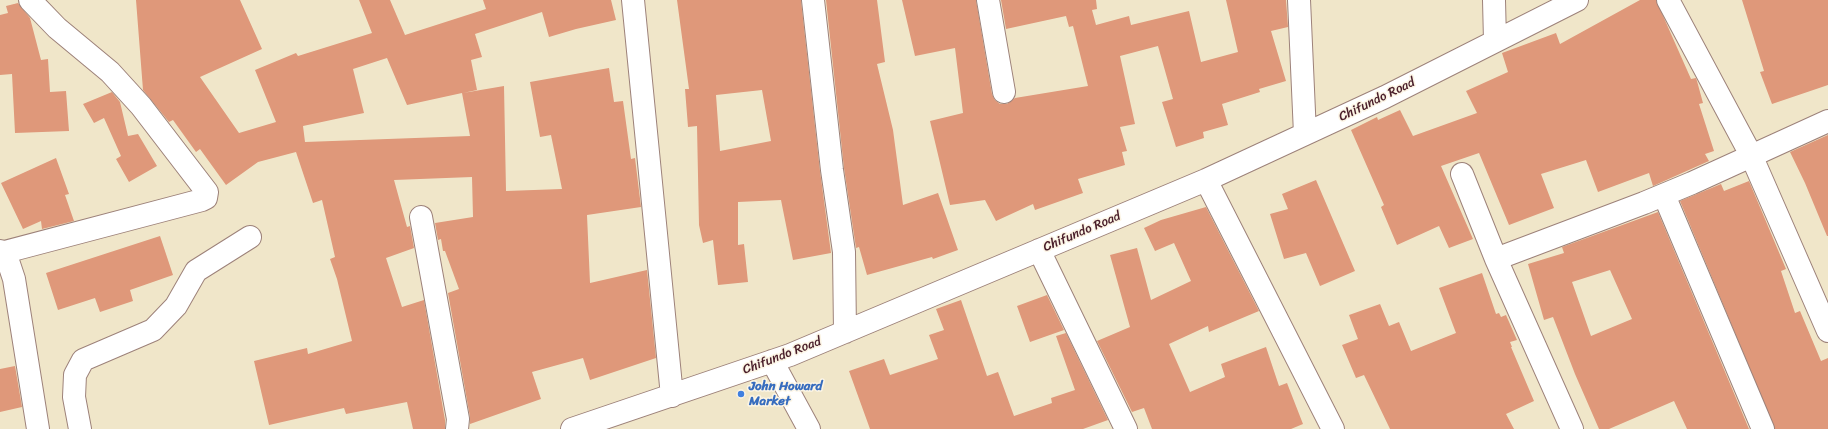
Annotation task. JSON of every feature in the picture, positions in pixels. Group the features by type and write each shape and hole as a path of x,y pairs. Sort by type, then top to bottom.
{"street":[{"path":"30,0 57,28 110,72 141,106 207,192 206,198 202,200 1,252 9,264 14,279 38,429"},
{"path":"634,0 672,396"},
{"path":"813,0 832,170 844,252 845,332"},
{"path":"988,0 1004,92"},
{"path":"1299,0 1305,134"},
{"path":"1494,0 1495,41"},
{"name":"Chifundo Road","path":"572,429 772,361 845,332 1206,180 1385,97 1577,0"},
{"path":"1668,0 1751,156 1828,331"},
{"path":"1496,259 1664,195 1828,120"},
{"path":"1462,174 1496,259 1572,429"},
{"path":"1206,180 1334,429"},
{"path":"1664,195 1763,429"},
{"path":"421,217 458,419 457,429"},
{"path":"80,429 74,397 75,375 83,360 153,330 176,306 196,270 250,237"},
{"path":"1039,250 1126,429"},
{"path":"772,361 809,429"}],"building":[{"path":"136,0 240,0 262,49 200,77 239,133 276,122 255,70 296,53 298,56 372,33 359,0 390,0 405,35 486,9 483,0 611,0 616,20 549,37 542,12 475,34 482,57 471,60 477,90 463,93 504,86 506,191 562,189 551,135 540,137 530,82 609,68 614,102 623,101 631,159 635,158 641,207 587,215 590,283 647,270 656,358 590,380 583,358 532,372 541,399 470,424 448,293 459,289 445,251 443,251 441,239 438,240 435,223 473,217 472,177 394,180 407,227 410,226 414,248 386,258 402,307 424,300 445,420 445,429 413,429 407,402 346,414 344,408 269,425 254,361 307,348 308,354 352,341 337,279 330,259 335,257 322,200 313,203 296,152 258,162 226,185 200,149 196,152 173,120 169,122 143,90","holes":["387,58 407,105 462,93 470,136 305,142 303,126 364,113 353,69"]},
{"path":"677,0 801,0 820,171 831,253 793,260 781,200 738,202 738,245 744,244 748,282 718,285 713,240 703,243 699,225 697,126 688,127 685,89 689,89","holes":["762,90 771,141 720,151 716,95"]},
{"path":"826,0 877,0 885,62 877,64 893,130 903,205 938,193 958,250 933,259 932,257 867,275 859,247 856,248 844,168"},
{"path":"902,0 976,0 992,94 995,100 1000,104 1007,104 1015,98 1088,86 1073,26 1069,27 1066,16 1006,29 1001,0 1096,0 1097,9 1092,10 1096,25 1129,16 1131,25 1189,11 1201,62 1238,52 1226,0 1286,0 1288,27 1271,31 1286,81 1259,89 1260,92 1222,104 1228,125 1203,132 1204,138 1176,147 1162,102 1173,99 1158,46 1120,56 1135,124 1120,127 1127,151 1122,152 1125,165 1078,179 1083,193 1035,210 1033,204 996,221 985,200 950,205 930,121 963,113 955,48 915,56"},
{"path":"1640,0 1656,0 1691,79 1696,78 1703,103 1699,104 1714,151 1705,154 1709,161 1653,186 1649,173 1598,192 1586,160 1541,174 1554,208 1509,225 1479,153 1441,166 1473,239 1449,248 1439,226 1397,245 1381,207 1384,205 1351,130 1377,117 1378,120 1400,110 1413,136 1477,113 1466,91 1508,72 1502,53 1556,33 1560,44"},
{"path":"1742,0 1828,0 1828,85 1772,104 1760,72 1764,71"},
{"path":"18,3 30,18 41,60 48,59 50,92 66,91 69,131 15,133 12,74 0,75 0,15 8,13 6,6"},
{"path":"112,92 120,102 128,136 138,134 157,166 129,182 116,159 121,156 104,118 94,123 83,104"},
{"path":"1828,135 1827,236 1805,183 1790,152"},
{"path":"56,158 69,194 65,195 74,221 42,229 41,221 23,229 1,183"},
{"path":"1316,180 1355,271 1320,286 1306,253 1284,259 1270,214 1288,209 1282,194"},
{"path":"1749,181 1786,269 1781,271 1795,313 1800,311 1821,361 1828,358 1828,429 1775,429 1680,201 1721,184 1724,191"},
{"path":"1206,207 1259,311 1209,332 1208,326 1169,344 1190,392 1225,377 1221,364 1266,347 1279,386 1287,383 1303,424 1291,429 1152,429 1144,408 1132,412 1097,341 1130,327 1110,255 1137,248 1151,300 1191,281 1174,243 1155,251 1144,228 1161,220"},
{"path":"1658,212 1749,429 1687,429 1674,401 1609,429 1599,429 1575,374 1553,317 1544,320 1528,264 1564,253 1562,247","holes":["1610,270 1632,319 1591,336 1572,282"]},
{"path":"160,236 173,275 130,290 133,301 100,312 95,298 58,310 46,273"},
{"path":"1482,273 1496,314 1499,313 1501,317 1506,315 1517,340 1510,342 1511,347 1534,401 1506,414 1514,429 1390,429 1364,375 1356,378 1342,345 1358,339 1349,315 1380,304 1389,326 1399,322 1411,351 1456,333 1439,288"},
{"path":"1047,295 1064,330 1030,342 1017,306"},
{"path":"961,300 987,376 998,372 1014,416 1052,403 1051,398 1075,390 1056,336 1066,333 1108,420 1083,429 870,429 849,371 884,359 890,375 938,359 929,335 944,330 936,309"},
{"path":"15,366 22,407 0,412 0,369"}],"place":[{"name":"John Howard Market","path":"741,394"}]}
